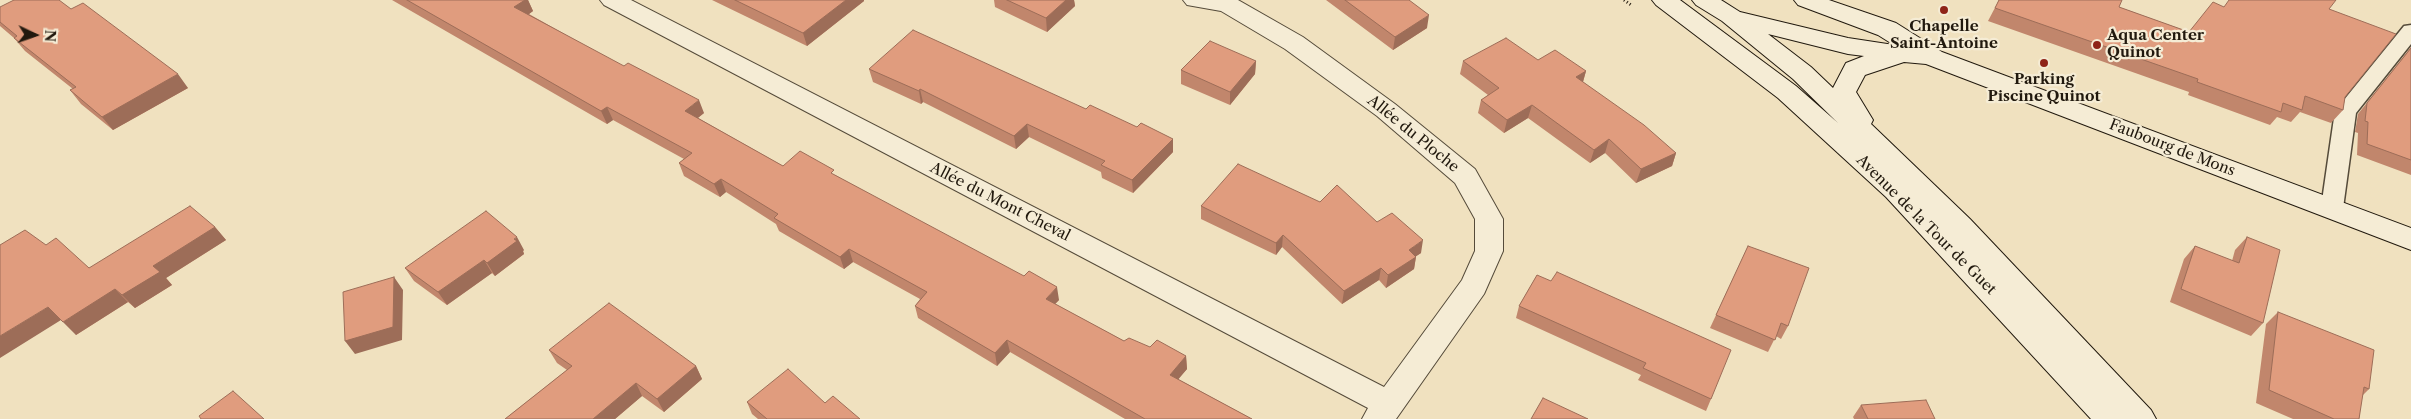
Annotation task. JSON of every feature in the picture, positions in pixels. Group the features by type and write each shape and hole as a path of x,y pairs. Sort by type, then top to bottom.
{"main road":[{"name":"Allée du Mont Cheval","path":"612,0 1383,412"},
{"name":"Allée du Ploche","path":"1195,0 1227,4 1269,28 1294,43 1386,110 1465,176 1489,218 1489,251 1474,286 1383,412"},
{"path":"1806,0 1888,29 1933,58"},
{"path":"1683,2 1848,46 1933,58"},
{"name":"Avenue de la Tour de Guet","path":"1683,2 1896,190 2111,419"},
{"name":"Avenue de la Tour de Guet","path":"1730,16 1802,73 1960,226 2140,419"},
{"path":"1876,144 1842,92 1855,69 1884,58 1933,58"},
{"name":"Faubourg de Mons","path":"1933,58 2411,239"}],"lane":[{"path":"2332,208 2346,111 2411,31"}],"building":[{"path":"14,0 59,0 71,9 83,3 178,74 102,117 70,90 76,87 14,38 17,36 0,22 0,7"},
{"path":"407,0 525,0 514,7 624,66 628,63 699,100 685,111 783,166 800,151 834,170 831,173 1024,276 1029,271 1057,287 1046,299 1124,341 1129,338 1150,347 1157,340 1186,356 1170,375 1252,419 1145,419 1007,340 995,353 915,306 927,292 849,249 840,257 774,218 778,214 721,179 714,184 679,163 692,153 607,107 601,111"},
{"path":"735,0 846,0 803,33"},
{"path":"1007,0 1066,0 1046,18"},
{"path":"1345,0 1409,0 1429,15 1395,37"},
{"path":"1999,0 2122,0 2119,7 2189,32 2213,2 2224,7 2229,0 2336,0 2329,9 2396,34 2345,97 2343,110 2305,96 2302,110 2283,103 2281,112 2197,82 2198,79 1995,8"},
{"path":"913,30 1086,109 1090,105 1137,127 1141,123 1173,139 1132,180 1101,165 1105,161 1027,124 1014,136 920,89 919,91 869,69"},
{"path":"1506,38 1538,60 1555,50 1586,71 1576,77 1644,125 1676,153 1641,169 1609,139 1594,150 1532,105 1507,120 1481,100 1499,88 1463,61"},
{"path":"1210,41 1256,61 1230,92 1181,70"},
{"path":"2411,48 2411,160 2367,144 2368,122 2365,121 2367,103"},
{"path":"1238,164 1320,202 1337,185 1377,222 1392,213 1423,240 1409,250 1416,257 1388,275 1381,268 1344,291 1283,235 1276,243 1201,206"},
{"path":"190,206 215,227 153,266 160,272 122,295 115,289 63,322 48,307 0,336 0,245 25,230 46,245 56,238 89,268"},
{"path":"486,211 517,237 514,239 517,241 487,263 484,260 438,292 405,268"},
{"path":"2247,237 2280,250 2263,323 2181,289 2195,246 2239,263"},
{"path":"1748,246 1809,268 1788,326 1781,323 1775,340 1716,315"},
{"path":"1557,272 1731,350 1711,399 1643,368 1646,363 1519,306 1537,275 1551,281"},
{"path":"394,277 393,327 345,341 343,292"},
{"path":"609,303 696,366 657,399 636,383 593,419 505,419 572,366 549,350"},
{"path":"2278,312 2374,350 2369,389 2364,387 2359,419 2334,419 2269,390"},
{"path":"788,369 825,403 833,396 860,419 767,419 747,402"},
{"path":"233,391 264,419 201,419 199,416"},
{"path":"1543,398 1588,419 1531,419"},
{"path":"1926,400 1935,419 1868,419 1861,405"}],"place":[{"name":"Chapelle Saint-Antoine","path":"1944,10"},
{"name":"Aqua Center Quinot","path":"2097,45"},
{"name":"Parking Piscine Quinot","path":"2044,63"}]}
